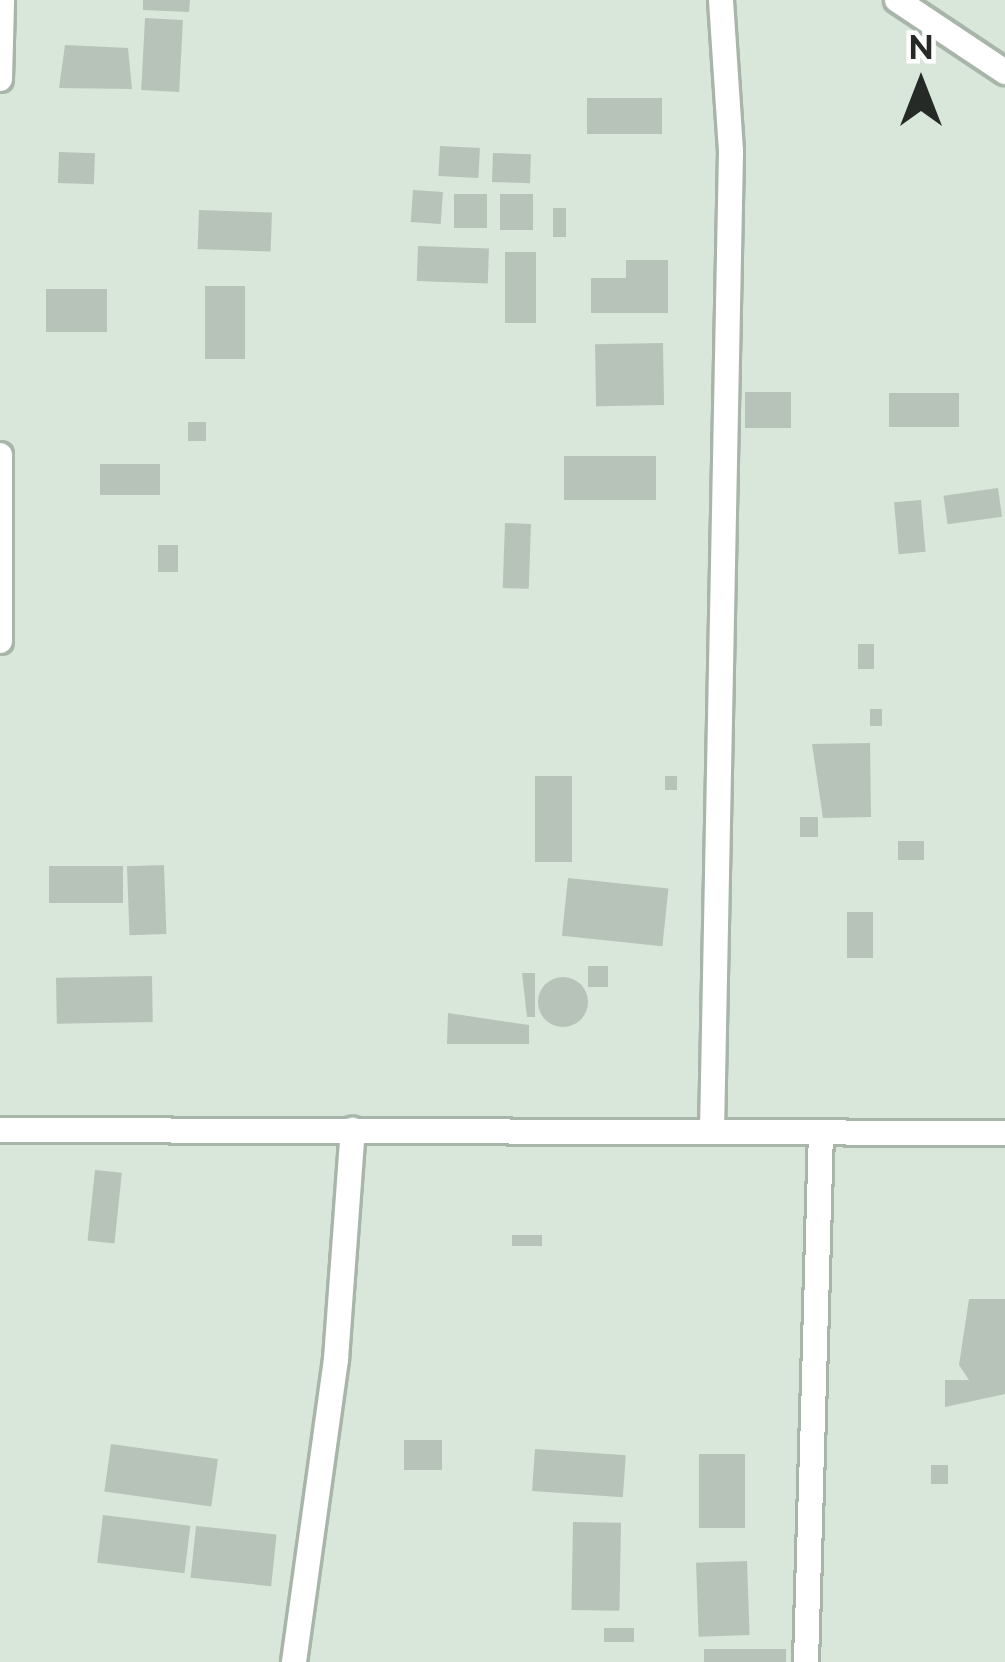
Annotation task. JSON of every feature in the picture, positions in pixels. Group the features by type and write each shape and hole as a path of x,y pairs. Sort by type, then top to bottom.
{"street":[{"path":"0,79 2,0"},
{"path":"712,1132 731,151 721,0"},
{"path":"897,0 1005,72"},
{"path":"0,455 0,641"},
{"path":"0,1130 1005,1133"},
{"path":"294,1662 336,1359 352,1130"},
{"path":"806,1662 821,1132"}],"building":[{"path":"143,0 190,0 189,12 143,10"},
{"path":"145,18 183,20 179,92 141,90"},
{"path":"65,45 128,48 132,89 59,88"},
{"path":"587,98 662,98 662,134 587,134"},
{"path":"440,146 480,148 478,178 438,176"},
{"path":"59,152 95,153 94,184 58,183"},
{"path":"493,153 531,154 530,183 492,182"},
{"path":"413,190 443,192 441,224 411,222"},
{"path":"454,194 487,194 487,228 454,228"},
{"path":"500,194 533,194 533,230 500,230"},
{"path":"553,208 566,208 566,237 553,237"},
{"path":"199,210 272,213 271,252 198,249"},
{"path":"418,246 489,248 488,283 417,281"},
{"path":"505,252 536,252 536,323 505,323"},
{"path":"626,260 668,260 668,313 591,313 591,278 626,278"},
{"path":"205,286 245,286 245,359 205,359"},
{"path":"46,289 107,289 107,332 46,332"},
{"path":"663,343 664,405 596,406 595,344"},
{"path":"745,392 791,392 791,428 745,428"},
{"path":"889,393 959,393 959,427 889,427"},
{"path":"188,422 206,422 206,441 188,441"},
{"path":"564,456 656,456 656,500 564,500"},
{"path":"100,464 160,464 160,495 100,495"},
{"path":"998,488 1002,517 948,524 944,496"},
{"path":"921,500 926,552 899,554 894,502"},
{"path":"505,523 531,524 529,589 503,588"},
{"path":"158,545 178,545 178,572 158,572"},
{"path":"858,644 874,644 874,669 858,669"},
{"path":"870,709 882,709 882,726 870,726"},
{"path":"870,743 871,817 823,818 812,744"},
{"path":"535,776 572,776 572,862 535,862"},
{"path":"665,776 677,776 677,790 665,790"},
{"path":"800,817 818,817 818,837 800,837"},
{"path":"898,841 924,841 924,860 898,860"},
{"path":"164,865 166,934 129,935 127,866"},
{"path":"49,866 123,866 123,903 49,903"},
{"path":"568,878 668,889 662,946 562,936"},
{"path":"847,912 873,912 873,958 847,958"},
{"path":"588,966 608,966 608,987 588,987"},
{"path":"522,973 535,973 535,1017 527,1017"},
{"path":"152,976 153,1022 57,1024 56,978"},
{"path":"563,977 581,984 588,1002 581,1020 563,1027 545,1020 538,1002 545,984"},
{"path":"448,1013 529,1025 529,1044 447,1044"},
{"path":"95,1170 122,1173 114,1243 88,1241"},
{"path":"512,1235 542,1235 542,1246 512,1246"},
{"path":"969,1299 1005,1299 1005,1394 945,1407 945,1380 969,1380 959,1365"},
{"path":"404,1440 442,1440 442,1470 404,1470"},
{"path":"111,1444 218,1459 211,1507 104,1492"},
{"path":"535,1449 626,1455 623,1497 532,1491"},
{"path":"699,1454 745,1454 745,1528 699,1528"},
{"path":"931,1465 948,1465 948,1484 931,1484"},
{"path":"103,1515 190,1526 184,1573 97,1563"},
{"path":"573,1522 621,1523 619,1611 571,1610"},
{"path":"196,1526 277,1534 271,1586 191,1578"},
{"path":"747,1561 750,1635 699,1637 696,1563"},
{"path":"604,1628 634,1628 634,1642 604,1642"},
{"path":"704,1649 786,1649 786,1662 704,1662"}]}
